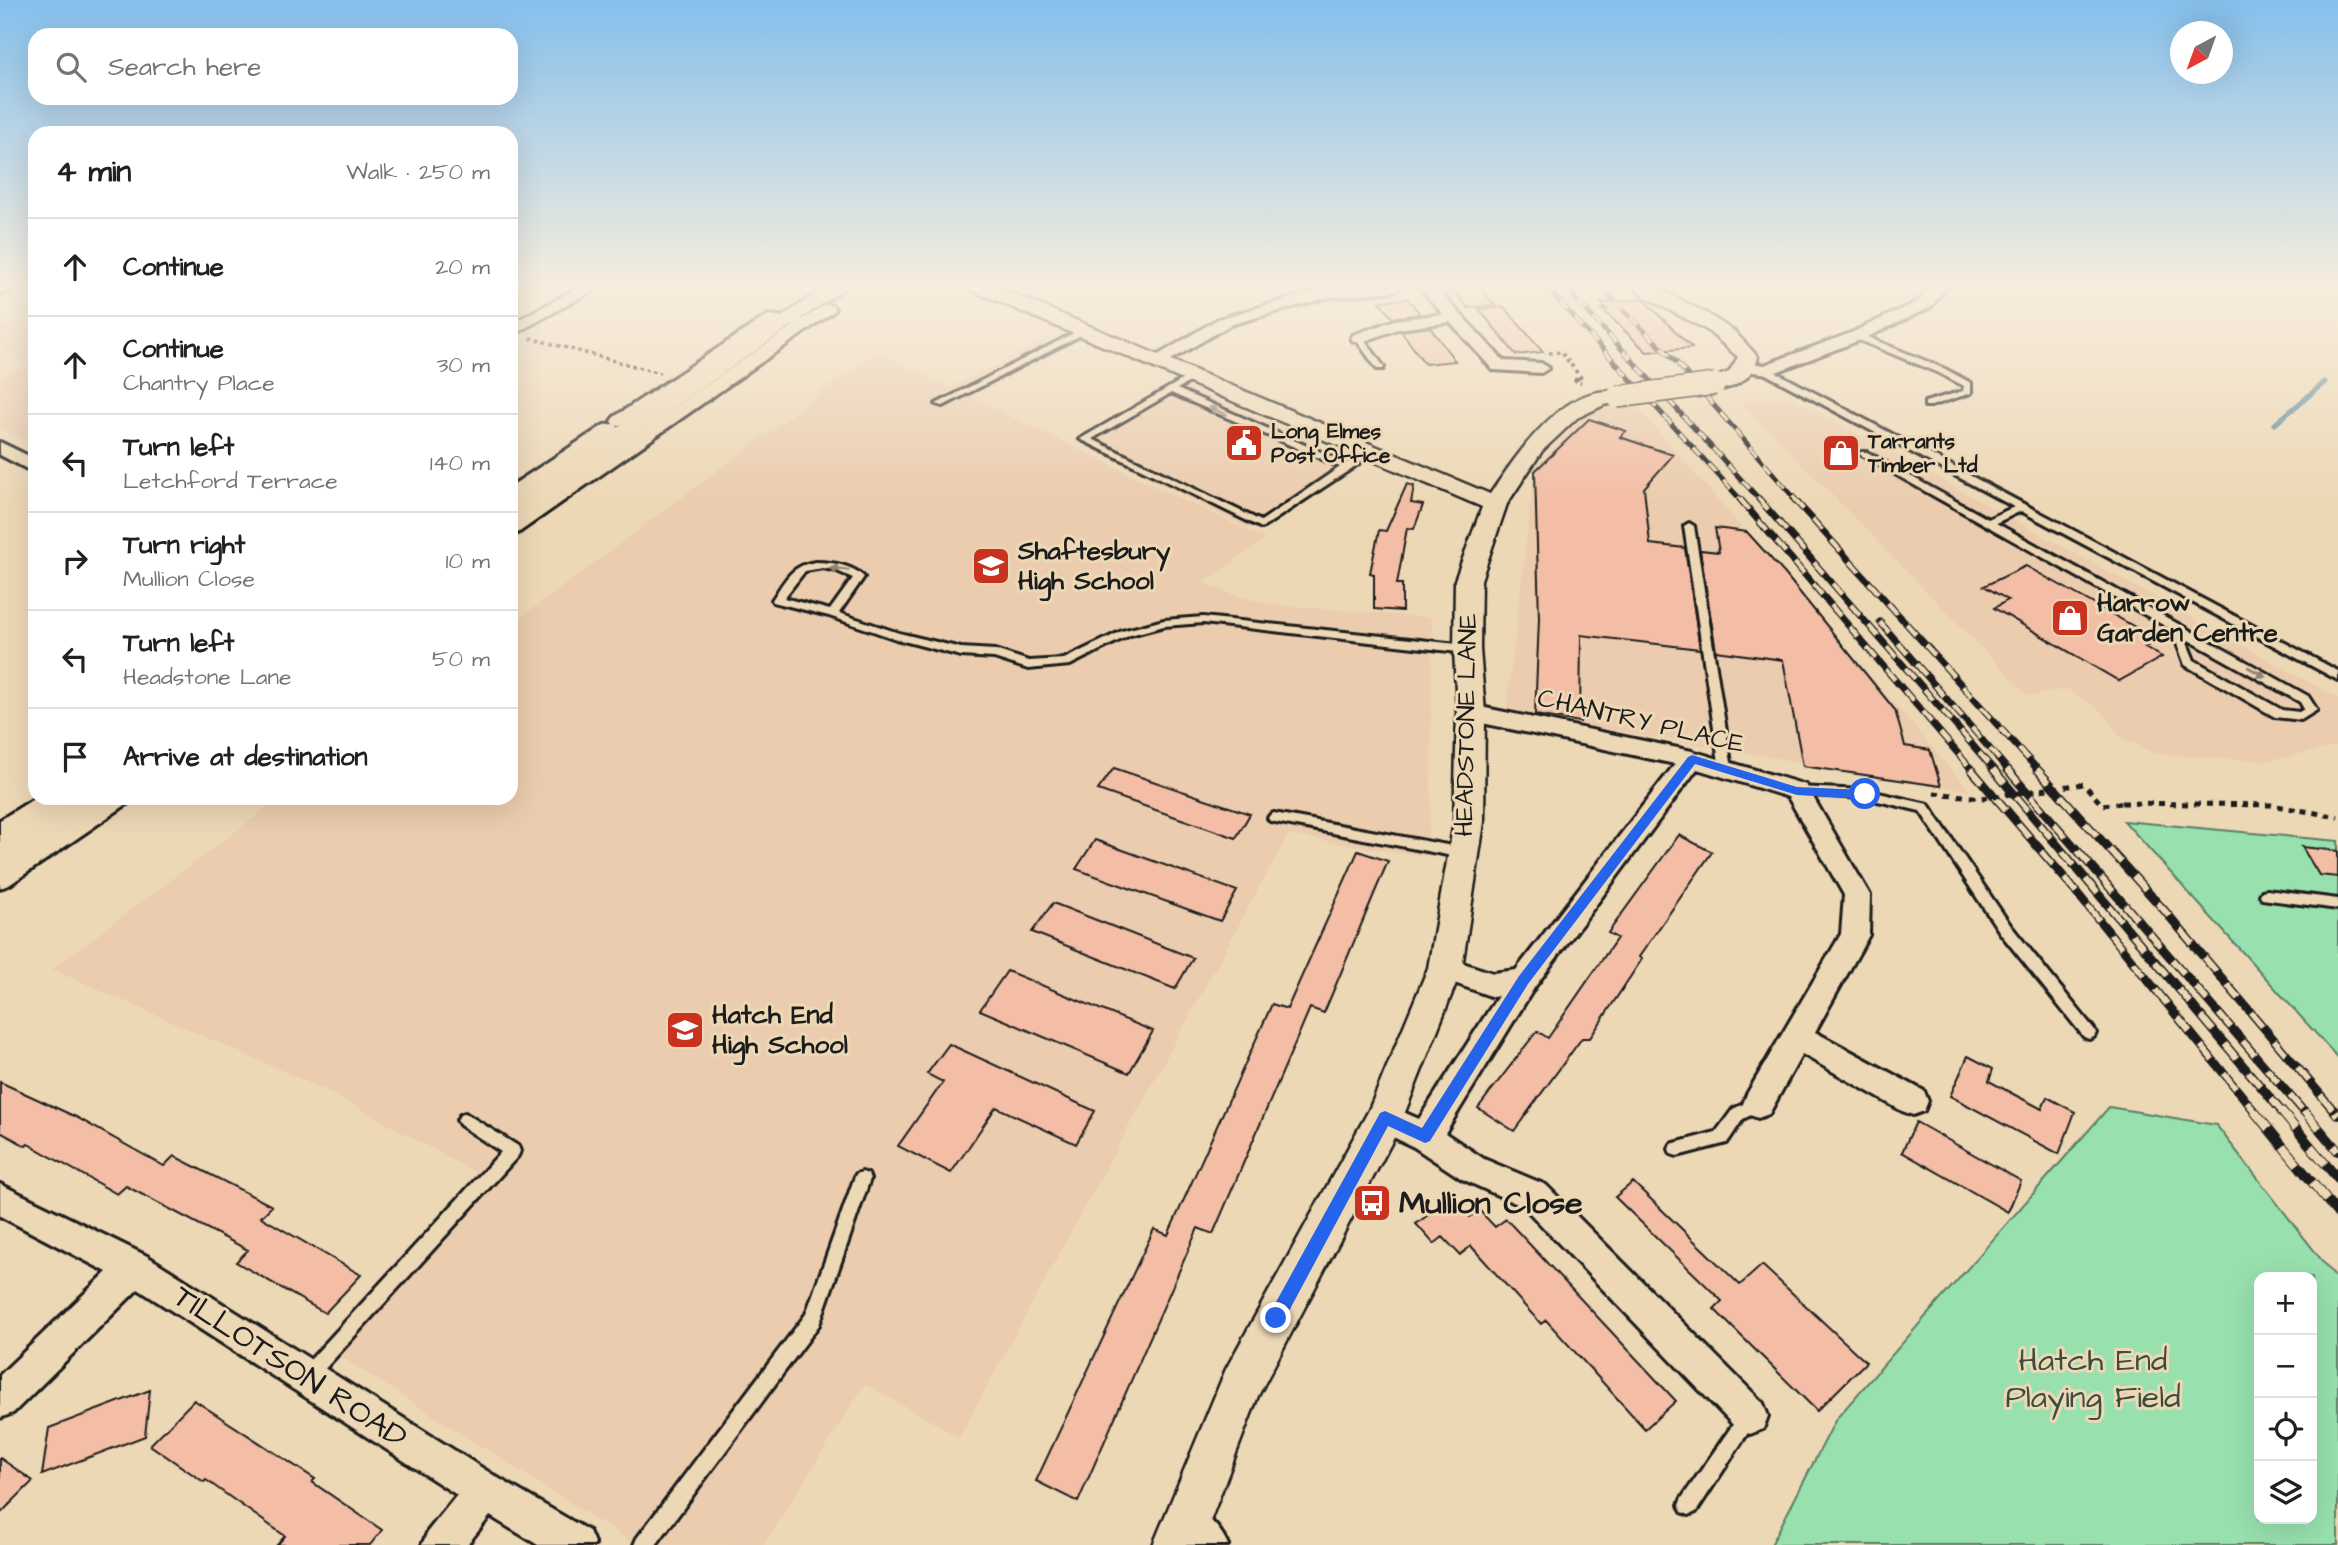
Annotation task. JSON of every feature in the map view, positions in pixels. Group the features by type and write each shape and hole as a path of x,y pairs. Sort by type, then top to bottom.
{"street":[{"path":"649,410 683,379 714,358"},
{"path":"518,507 649,410 737,358"},
{"path":"518,491 740,358"},
{"path":"1152,358 1495,504"},
{"path":"1492,358 1499,366 1541,368"},
{"path":"1749,358 1756,368 1787,358"},
{"name":"HEADSTONE LANE","path":"1190,1538 1241,1384 1385,1118 1445,968 1469,822 1471,713 1467,649 1468,580 1495,504 1534,447 1569,412 1599,399 1715,384 1756,368"},
{"path":"518,523 616,434"},
{"path":"0,447 28,463"},
{"name":"CHANTRY PLACE","path":"1471,713 1692,759 1797,791"},
{"path":"1425,1137 1524,980 1692,759"},
{"path":"1758,1104 1855,935 1857,895 1797,791"},
{"path":"6,837 45,805"},
{"path":"6,837 72,805"},
{"path":"0,878 108,805"},
{"path":"1445,968 1493,985 1524,980"},
{"path":"1796,1036 1913,1101"},
{"path":"1385,1118 1425,1137 1473,1169 1535,1196 1749,1416"},
{"name":"TILLOTSON ROAD","path":"0,1199 135,1268 485,1491 575,1545"},
{"path":"0,1400 135,1268"},
{"path":"442,1545 485,1491"}],"lane":[{"path":"940,404 1032,358"},
{"path":"1374,358 1380,367"},
{"path":"1911,358 1968,385 1968,393 1928,404"},
{"path":"1756,368 2338,676"},
{"path":"1194,376 1085,439 1262,526 1370,451"},
{"path":"1171,390 1348,467"},
{"path":"1864,454 2176,627 2304,699 2311,710 2301,716 2279,714 2189,662 2176,627"},
{"path":"1988,523 2020,508"},
{"path":"1689,526 1726,769"},
{"path":"832,614 859,577 852,570 816,566 801,569 777,600 832,614 896,636 961,652 995,654 1028,665 1066,662 1126,633 1164,623 1203,620 1467,649"},
{"path":"1797,791 1865,794 1924,807 2006,930 2089,1033"},
{"path":"1274,818 1464,853"},
{"path":"2267,895 2338,904"},
{"path":"1677,1149 1721,1138 1738,1114 1758,1104"},
{"path":"306,1377 512,1151 465,1120"},
{"path":"644,1545 813,1319 862,1179"},
{"path":"1689,1505 1749,1416"}],"path":[{"path":"606,358 683,379"},
{"path":"1982,798 2084,784 2102,805 2271,805 2338,817"}],"shaded area":[{"path":"16,358 28,358 28,364"},
{"name":"Hatch End High School","path":"868,358 891,358 950,388 1009,358 1046,358 970,397 1265,539 1203,583 1237,596 1270,604 1432,618 1431,807 1426,857 1288,835 959,1437 865,1384 764,1545 636,1545 324,1346 480,1175 325,1090 52,969 271,805 518,805 518,620"},
{"path":"28,365 28,443 0,429 0,377"},
{"path":"1181,383 1349,459 1249,529 1075,441"},
{"path":"1791,397 2338,698 2338,746 2266,761 2156,754 2121,737 2101,711 2067,689 2029,696 1740,401"},
{"path":"1634,403 1970,791 1506,712 1535,466 1588,412"}],"green space":[{"path":"2124,821 2338,841 2338,1058"},
{"name":"Hatch End Playing Field","path":"2109,1107 2216,1125 2338,1281 2338,1545 1771,1545 1836,1419"}],"building":[{"path":"1421,358 1453,358 1455,361 1425,364"},
{"path":"1589,419 1626,431 1620,437 1673,455 1644,488 1650,544 1685,548 1700,649 1581,635 1580,722 1535,715 1539,619 1535,471"},
{"path":"1407,484 1414,486 1411,503 1423,505 1414,529 1407,528 1397,584 1402,584 1402,611 1374,609 1374,574 1370,573 1379,530 1386,531"},
{"path":"1715,528 1747,532 1785,574 1895,710 1905,746 1930,750 1941,786 1803,766 1783,660 1716,651 1700,550 1719,552"},
{"path":"2026,566 2158,640 2145,647 2162,657 2119,681 1994,608 2008,600 1984,586"},
{"path":"1114,768 1250,814 1236,838 1098,790"},
{"path":"1679,835 1712,852 1639,957 1642,959 1590,1038 1582,1038 1514,1131 1478,1108 1537,1031 1548,1038 1617,938 1608,933"},
{"path":"1095,840 1237,891 1220,921 1076,869"},
{"path":"2302,847 2338,851 2338,877 2319,875"},
{"path":"1358,851 1388,861 1324,1013 1310,1008 1213,1234 1198,1228 1078,1502 1036,1481 1154,1229 1168,1235 1272,1004 1287,1009"},
{"path":"1053,903 1193,958 1175,989 1032,932"},
{"path":"1007,971 1153,1031 1129,1073 980,1010"},
{"path":"949,1044 1095,1111 1076,1144 996,1107 951,1173 898,1146 943,1082 927,1074"},
{"path":"1968,1056 1993,1069 1989,1081 2015,1095 2042,1109 2047,1097 2075,1112 2059,1154 1950,1096"},
{"path":"0,1082 76,1117 164,1166 174,1156 272,1206 261,1217 361,1275 325,1313 236,1262 248,1250 126,1186 117,1194 28,1144 26,1146 0,1132"},
{"path":"1916,1122 2021,1181 2008,1212 1902,1152"},
{"path":"1633,1182 1740,1285 1762,1265 1866,1362 1817,1411 1714,1309 1722,1301 1615,1197"},
{"path":"1452,1197 1470,1217 1479,1210 1495,1227 1506,1219 1676,1401 1645,1429 1546,1320 1541,1324 1471,1246 1460,1255 1443,1237 1434,1244 1416,1224"},
{"path":"150,1390 145,1436 42,1475 49,1428"},
{"path":"194,1400 315,1479 312,1482 382,1530 370,1545 277,1545 285,1536 206,1480 204,1482 150,1445"},
{"path":"0,1458 33,1481 0,1514"}],"waterway":[{"path":"2275,424 2325,382"}],"railway":[{"path":"1611,358 1741,500"},
{"path":"1630,358 1760,500"},
{"path":"1672,358 1796,500"},
{"path":"1740,499 1973,771"},
{"path":"1759,499 1995,771"},
{"path":"1794,499 2039,771"},
{"path":"1880,622 2009,771"},
{"path":"1971,769 2068,882 2256,1113"},
{"path":"1993,769 2283,1113"},
{"path":"2007,769 2305,1113"},
{"path":"2037,769 2164,910 2336,1113"},
{"path":"2254,1111 2338,1214"},
{"path":"2281,1111 2338,1179"},
{"path":"2304,1111 2338,1151"},
{"path":"2335,1111 2338,1115"}],"place":[{"name":"Long Elmes Post Office","path":"1244,443"},
{"name":"Tarrants Timber Ltd","path":"1841,453"},
{"name":"Shaftesbury High School","path":"991,566"},
{"name":"Harrow Garden Centre","path":"2070,618"},
{"name":"Hatch End High School","path":"685,1030"},
{"name":"Mullion Close","path":"1372,1203"}],"route":[{"path":"1276,1318 1385,1118 1425,1137 1524,980 1692,759 1797,791 1865,794"}]}
